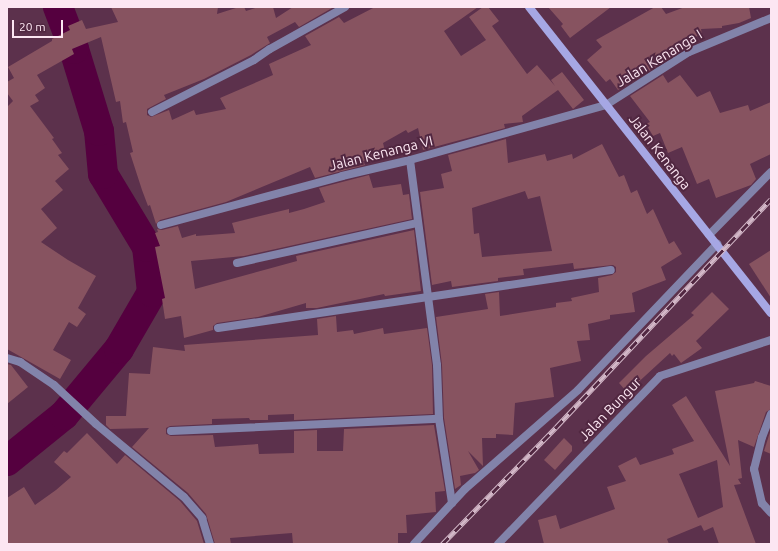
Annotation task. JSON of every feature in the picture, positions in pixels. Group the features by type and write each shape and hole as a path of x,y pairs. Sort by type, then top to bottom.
{"main road":[{"name":"Jalan Kenanga","path":"529,7 771,313"}],"street":[{"path":"152,112 254,60 270,49 345,7"},
{"name":"Jalan Kenanga I","path":"606,105 689,52 771,18"},
{"name":"Jalan Kenanga VI","path":"161,225 342,176 410,160 606,105"},
{"path":"410,160 437,365 439,419 452,503"},
{"path":"709,235 771,172"},
{"path":"237,263 418,223"},
{"path":"414,544 465,489 578,390 717,244"},
{"path":"218,328 611,270"},
{"name":"Jalan Bungur","path":"498,544 660,376 771,340"},
{"path":"7,358 20,362 54,385 96,424 184,497 202,518 210,544"},
{"path":"771,414 762,437 754,469 762,503 771,513"},
{"path":"171,431 439,419"}],"building":[{"path":"111,7 218,7 217,14 239,7 244,7 246,11 258,7 273,7 276,18 293,7 332,8 299,27 295,22 267,37 270,43 251,55 204,79 164,95 166,99 147,109 147,115 151,117 169,110 172,120 194,110 196,115 226,109 220,98 273,75 269,64 311,45 305,36 339,17 344,23 375,7 478,7 444,31 461,56 486,40 469,17 483,7 488,7 499,21 492,26 527,74 537,65 555,86 551,80 562,72 584,100 573,109 558,90 522,116 523,122 504,124 505,128 423,150 418,128 408,133 406,130 383,143 386,155 363,161 365,165 315,178 310,167 226,202 160,220 156,224 150,205 148,206 142,190 130,153 133,152 126,122 123,123 120,101 116,102 101,37 72,49 74,54 37,75 45,88 35,95 39,101 30,106 54,138 52,139 62,153 58,155 69,169 55,181 63,190 41,209 57,228 41,242 96,276 78,308 86,314 77,327 69,322 53,350 71,360 60,379 7,349 7,107 13,101 7,93 7,82 14,78 8,67 52,41 52,39 70,30 68,26 82,20 86,29 118,22"},
{"path":"548,7 611,7 570,38 561,26 563,24"},
{"path":"655,7 661,7 666,14 685,7 749,7 751,18 739,23 722,26 722,28 701,29 702,35 678,41 680,46 652,57 657,66 618,90 610,79 606,82 587,60 602,47 596,40"},
{"path":"663,75 668,83 680,75 697,97 710,91 720,113 748,105 750,111 771,102 771,154 750,164 756,179 751,185 716,198 709,179 697,184 682,147 668,153 660,133 653,136 646,124 650,122 630,96"},
{"path":"506,139 508,163 545,154 547,161 572,154 573,159 602,144 619,177 624,175 631,193 637,190 647,214 653,209 669,244 674,241 682,254 661,267 666,280 632,293 635,312 610,315 610,319 588,324 590,340 577,341 581,361 550,368 554,397 515,403 513,435 496,434 496,438 482,438 483,466 468,451 479,470 475,473 460,476 461,485 455,489 444,418 442,365 436,317 488,309 485,294 499,292 500,316 556,307 556,303 572,301 571,298 599,292 598,278 612,275 616,272 616,267 613,265 574,269 573,263 523,269 524,275 498,278 498,281 452,287 451,281 432,285 420,192 444,188 441,174 452,171 448,155","holes":["525,191 528,199 540,196 552,251 482,257 479,233 474,234 472,208"]},
{"path":"369,175 373,188 401,184 403,195 409,194 412,219 244,256 191,261 195,289 297,261 296,256 414,230 421,291 385,296 384,294 317,308 306,308 306,303 258,317 217,323 213,326 213,330 184,338 181,316 165,319 162,299 165,298 155,247 160,246 155,233 158,232 157,229 162,230 178,226 182,238 196,234 196,236 235,233 232,223 289,209 289,213 325,202 319,188"},
{"path":"771,250 771,298 749,264"},
{"path":"712,292 729,309 696,341 702,348 681,363 674,354 672,356 670,353 632,388 631,387 626,391 619,383 646,356 694,315 691,313"},
{"path":"336,316 337,332 353,330 354,334 383,328 384,334 427,328 432,365 433,414 294,420 294,414 268,415 268,420 250,420 249,418 212,419 212,424 170,426 166,428 166,434 171,436 213,435 215,447 258,444 259,454 294,453 294,431 317,430 317,451 343,451 344,429 434,425 445,491 435,492 436,512 406,515 407,533 398,533 398,544 293,544 292,533 230,538 231,544 215,544 206,514 188,493 132,447 149,428 110,429 106,425 106,416 126,416 129,373 150,374 153,347 185,351 184,345 318,335 317,319"},
{"path":"7,364 11,365 28,387 7,404"},
{"path":"755,381 771,386 771,409 766,412 754,447 738,440 742,478 738,479 741,484 734,485 756,544 719,544 713,527 704,531 701,525 667,539 669,544 544,544 538,520 556,515 560,529 615,509 607,487 626,481 618,466 636,457 640,465 674,454 672,449 694,441 672,405 686,396 730,466 715,391 754,383","holes":["717,460 723,507 698,518 679,474"]},
{"path":"771,429 771,454 764,451"},
{"path":"87,433 117,464 125,455 180,501 197,521 204,544 7,544 7,498 24,487 35,505 56,490 71,477 54,462 64,451 67,453"},
{"path":"564,438 572,446 572,451 555,470 544,460"}],"waterway":[{"path":"7,461 64,415 119,349 152,292 147,247 103,174 99,131 74,49 58,7"}],"railway":[{"path":"442,544 556,427 771,199"}]}
